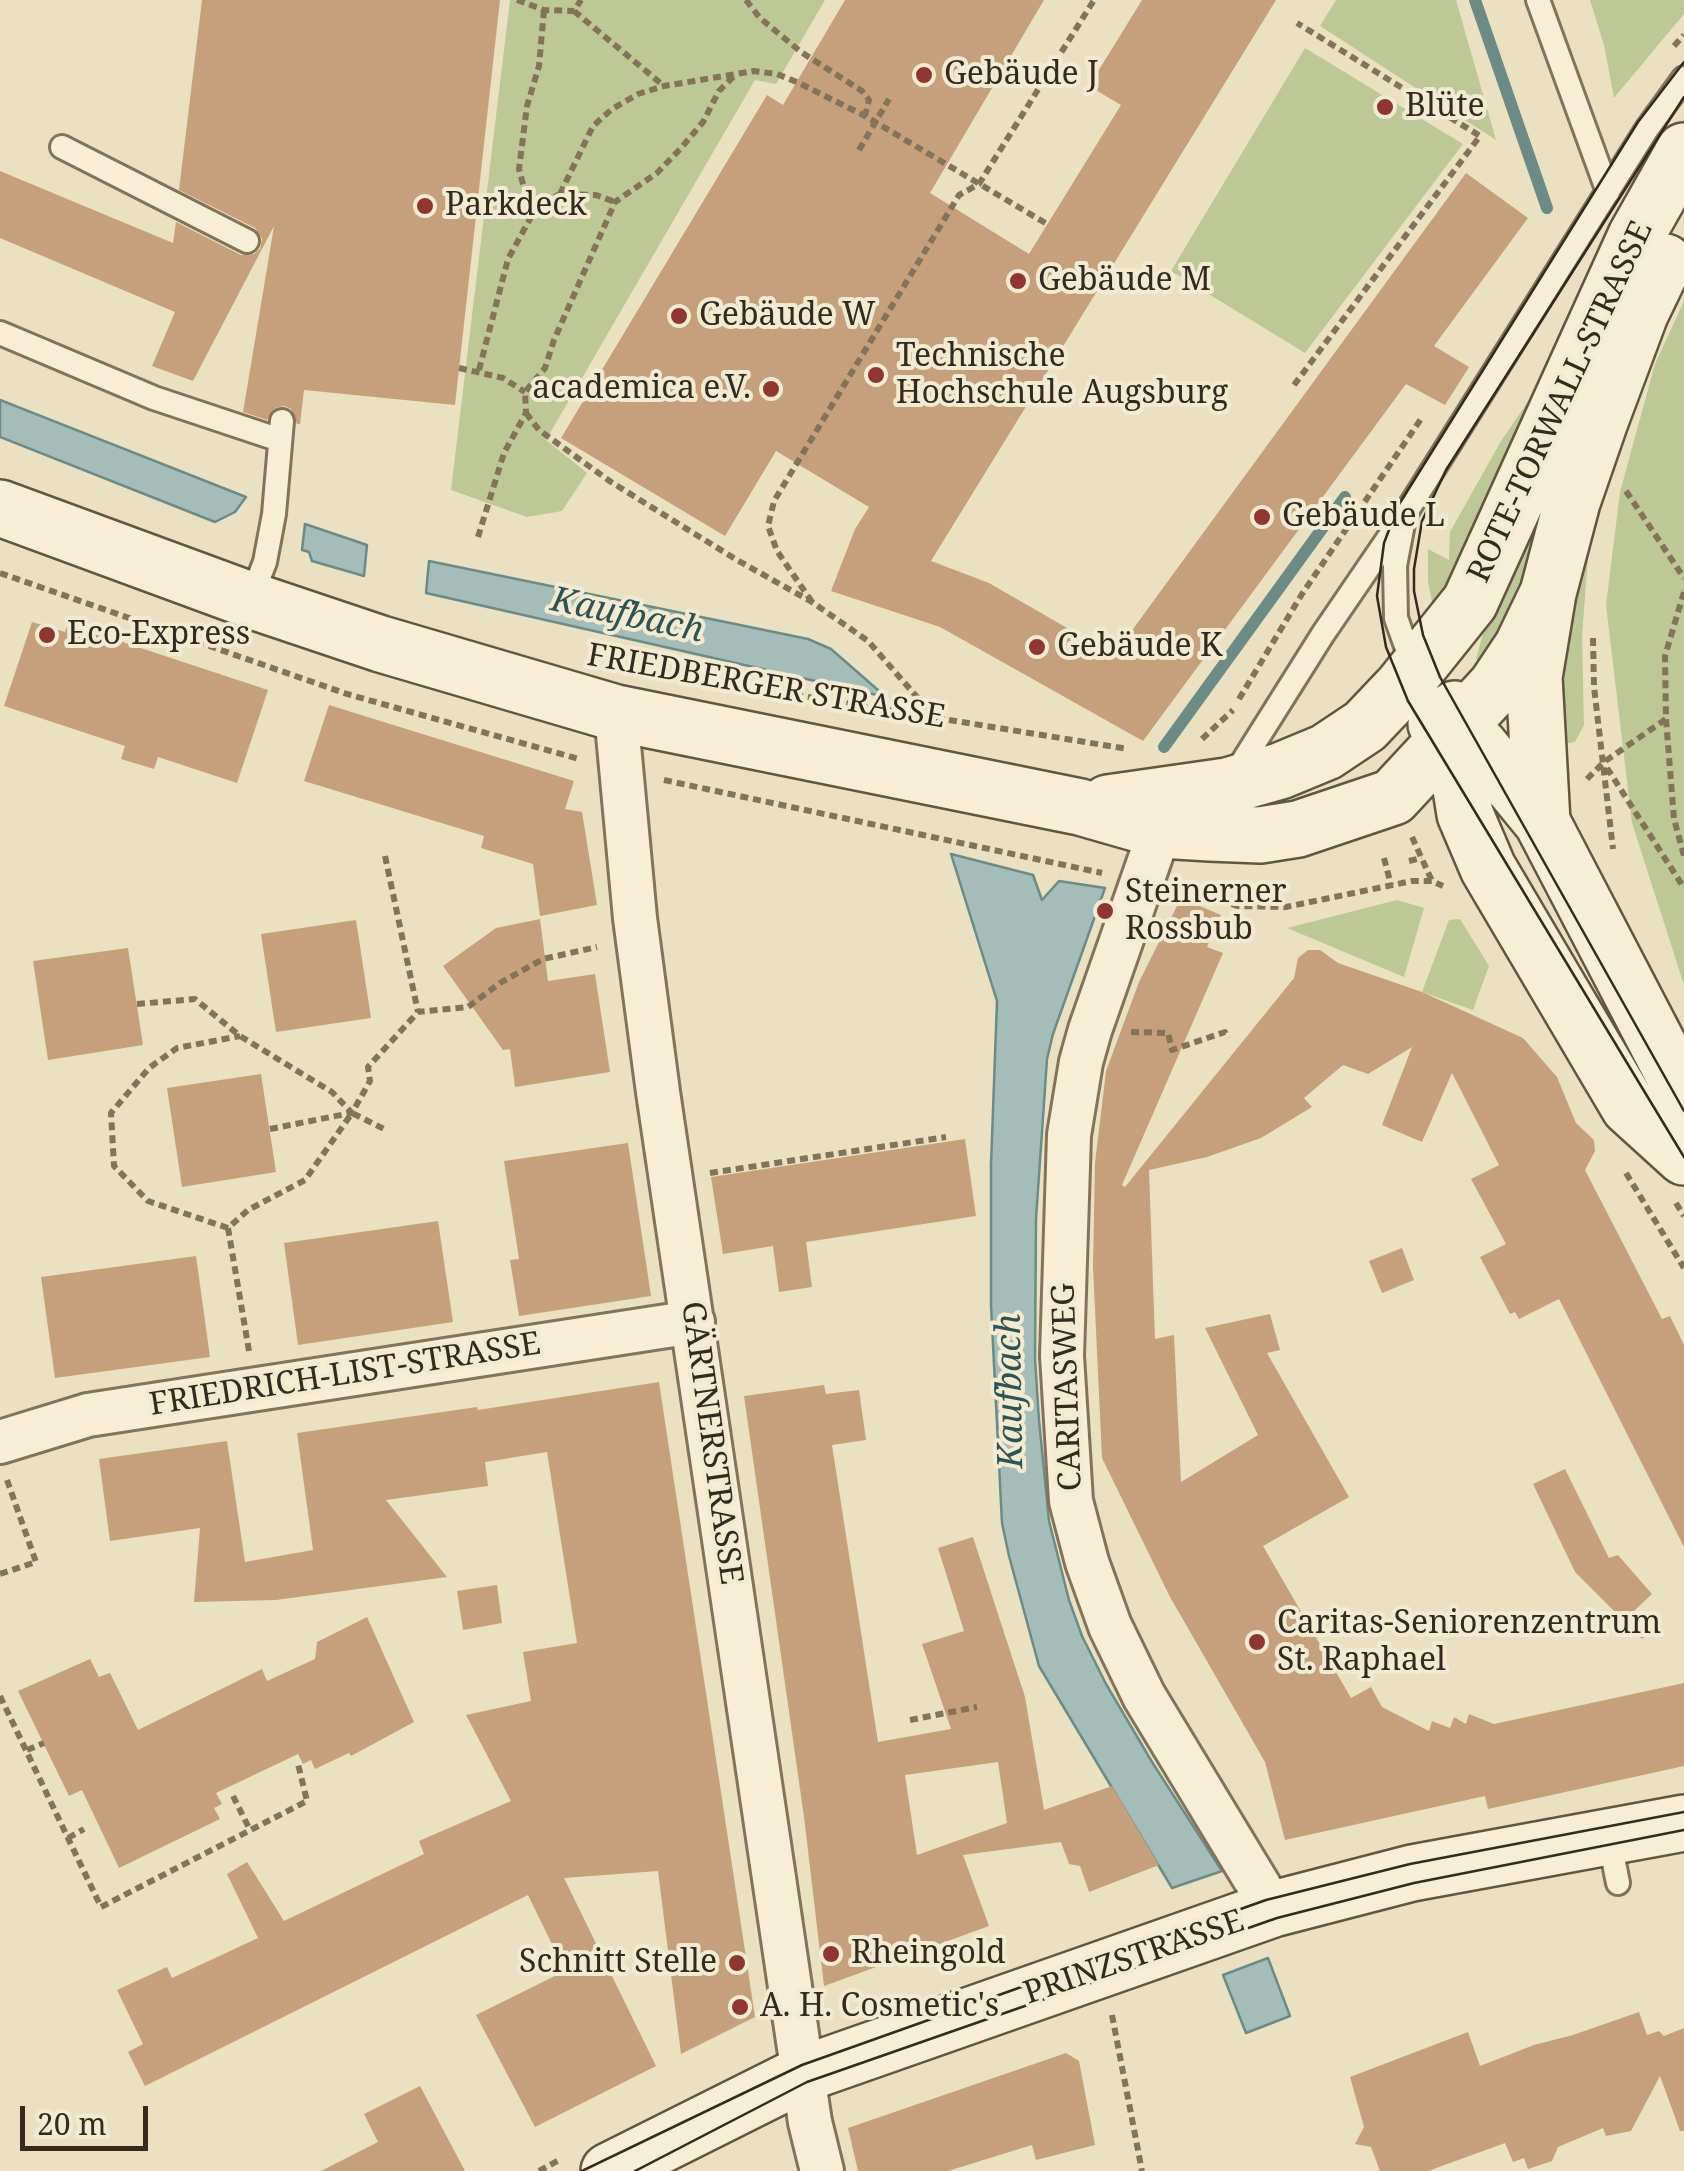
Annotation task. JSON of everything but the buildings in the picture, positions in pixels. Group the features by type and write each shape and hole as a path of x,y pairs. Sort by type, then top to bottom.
{"main road":[{"name":"ROTE-TORWALL-STRASSE","path":"1470,602 1628,251 1684,151"},
{"name":"ROTE-TORWALL-STRASSE","path":"1548,593 1572,502 1600,421 1640,314 1684,227"},
{"name":"FRIEDBERGER STRASSE","path":"2,511 380,644 616,713 1080,808 1160,830 1260,835 1358,811 1393,797 1496,686 1522,648 1548,593"},
{"path":"1542,822 1534,677 1548,593"},
{"name":"FRIEDBERGER STRASSE","path":"1080,808 1211,765 1280,771 1326,752 1365,726 1470,602"},
{"path":"1470,602 1452,733 1465,814 1488,868 1629,1107 1684,1156"},
{"path":"1365,726 1403,714 1428,720 1480,745 1542,822 1684,1102"},
{"path":"1393,797 1453,830 1488,868"},
{"name":"PRINZSTRASSE","path":"609,2171 803,2074 1273,1909 1412,1873 1613,1861 1684,1824"}],"street":[{"name":"GÄRTNERSTRASSE","path":"616,713 638,940 803,2074 822,2171"},
{"name":"CARITASWEG","path":"1160,830 1090,1030 1068,1134 1062,1356 1072,1501 1087,1562 1110,1626 1144,1696 1273,1909"},
{"name":"FRIEDRICH-LIST-STRASSE","path":"3,1459 88,1415 693,1322"}],"lane":[{"path":"1538,0 1608,192"},
{"path":"1211,765 1322,634 1407,511 1684,78"},
{"path":"62,147 247,241"},
{"path":"0,333 154,398 281,430 271,532 250,600"},
{"path":"1407,511 1395,566 1395,607 1402,640 1415,671 1452,733"}],"path":[{"path":"518,0 544,10 574,11 664,86"},
{"path":"574,11 581,0"},
{"path":"746,0 760,18 801,52 862,91 869,100 865,116"},
{"path":"812,602 777,552 768,526 774,501 958,195 979,184 1094,0"},
{"path":"537,206 524,188 519,168 527,106 539,66 544,10"},
{"path":"1294,386 1480,136 1297,22"},
{"path":"560,194 593,126 612,109 638,94 664,86 754,70 777,74 865,116 1048,224"},
{"path":"478,536 504,453 526,413 525,392 545,368 615,202 657,173 682,148 704,122 719,91 735,75"},
{"path":"859,150 889,99"},
{"path":"479,370 508,259 537,206 560,194 596,195 615,202"},
{"path":"459,368 504,378 525,392"},
{"path":"526,413 539,430 611,482 812,602 868,641 924,704 925,716"},
{"path":"1618,478 1684,578"},
{"path":"1684,592 1665,656 1674,819 1684,856"},
{"path":"1211,765 1230,713 1302,594"},
{"name":"FRIEDBERGER STRASSE","path":"780,693 991,730 1136,750"},
{"path":"1604,762 1684,888"},
{"path":"385,856 418,1012"},
{"path":"1384,858 1391,885"},
{"path":"1409,861 1422,858"},
{"path":"1172,899 1180,885"},
{"path":"228,1228 248,1210 305,1180 370,1081 368,1067 418,1012 468,1007 543,959 638,940"},
{"path":"137,1004 194,1000 240,1036 332,1092 352,1113 384,1129"},
{"path":"1090,1030 1168,1033 1172,1050 1226,1032 1228,1038"},
{"path":"228,1228 148,1201 114,1166 111,1113 149,1068 177,1048 240,1036"},
{"path":"270,1128 352,1113"},
{"path":"672,1180 946,1136"},
{"path":"228,1228 255,1388"},
{"path":"0,1574 36,1562 3,1459"},
{"path":"0,1696 101,1907 307,1801 298,1764"},
{"path":"910,1720 977,1706"},
{"path":"26,1750 44,1743"},
{"path":"233,1796 250,1830"},
{"path":"68,1838 84,1829"},
{"path":"1104,1968 1142,2171"}],"green space":[{"path":"510,0 825,0 776,84 755,80 546,440 587,473 562,511 527,517 451,490"},
{"path":"1336,0 1456,0 1496,140 1320,26"},
{"path":"1590,0 1684,0 1684,14 1614,98 1604,45"},
{"path":"1305,48 1463,144 1305,353 1171,271"},
{"path":"1684,301 1684,985 1632,823 1606,605 1620,492 1655,364"},
{"path":"1540,384 1435,616 1428,582 1428,549 1449,560 1450,532 1501,441"},
{"path":"1585,401 1516,609 1481,664 1476,659 1506,569"},
{"path":"1591,515 1582,637 1584,725 1575,742 1563,744 1559,664"},
{"path":"1397,900 1424,908 1404,977 1287,928"},
{"path":"1460,919 1489,966 1473,1010 1422,992 1449,920"}],"water":[{"path":"0,400 246,497 235,512 215,522 0,437"},
{"path":"305,524 367,545 364,576 312,561 309,552 302,550"},
{"name":"Kaufbach","path":"429,561 808,639 831,649 886,697 426,593"},
{"name":"Kaufbach","path":"951,854 1033,875 1042,900 1059,881 1105,888 1047,1059 1036,1219 1035,1359 1039,1420 1049,1521 1082,1636 1152,1762 1222,1871 1172,1888 1039,1666 1009,1556 1002,1523 991,1305 997,1001"},
{"path":"1268,1958 1290,2016 1246,2033 1223,1975"}],"waterway":[{"path":"1475,0 1547,208"},
{"path":"1164,747 1345,497"}],"tram line":[{"path":"1684,62 1638,122 1398,506 1384,543 1377,596 1386,647 1408,701 1684,1157"},
{"path":"1684,97 1446,470 1422,521 1414,569 1423,635 1440,677 1684,1111"},
{"path":"582,2171 802,2065 1266,1900 1410,1864 1684,1812"},
{"path":"635,2171 807,2082 1277,1918 1414,1883 1684,1830"}],"place":[{"name":"Gebäude J","path":"924,75"},
{"name":"Blüte","path":"1385,107"},
{"name":"Parkdeck","path":"425,206"},
{"name":"Gebäude M","path":"1018,281"},
{"name":"Gebäude W","path":"679,316"},
{"name":"Technische Hochschule Augsburg","path":"876,375"},
{"name":"academica e.V.","path":"771,389"},
{"name":"Gebäude L","path":"1262,517"},
{"name":"Eco-Express","path":"47,635"},
{"name":"Gebäude K","path":"1037,647"},
{"name":"Steinerner Rossbub","path":"1105,911"},
{"name":"Caritas-Seniorenzentrum St. Raphael","path":"1257,1642"},
{"name":"Rheingold","path":"831,1954"},
{"name":"Schnitt Stelle","path":"737,1963"},
{"name":"A. H. Cosmetic's","path":"740,2007"}]}
